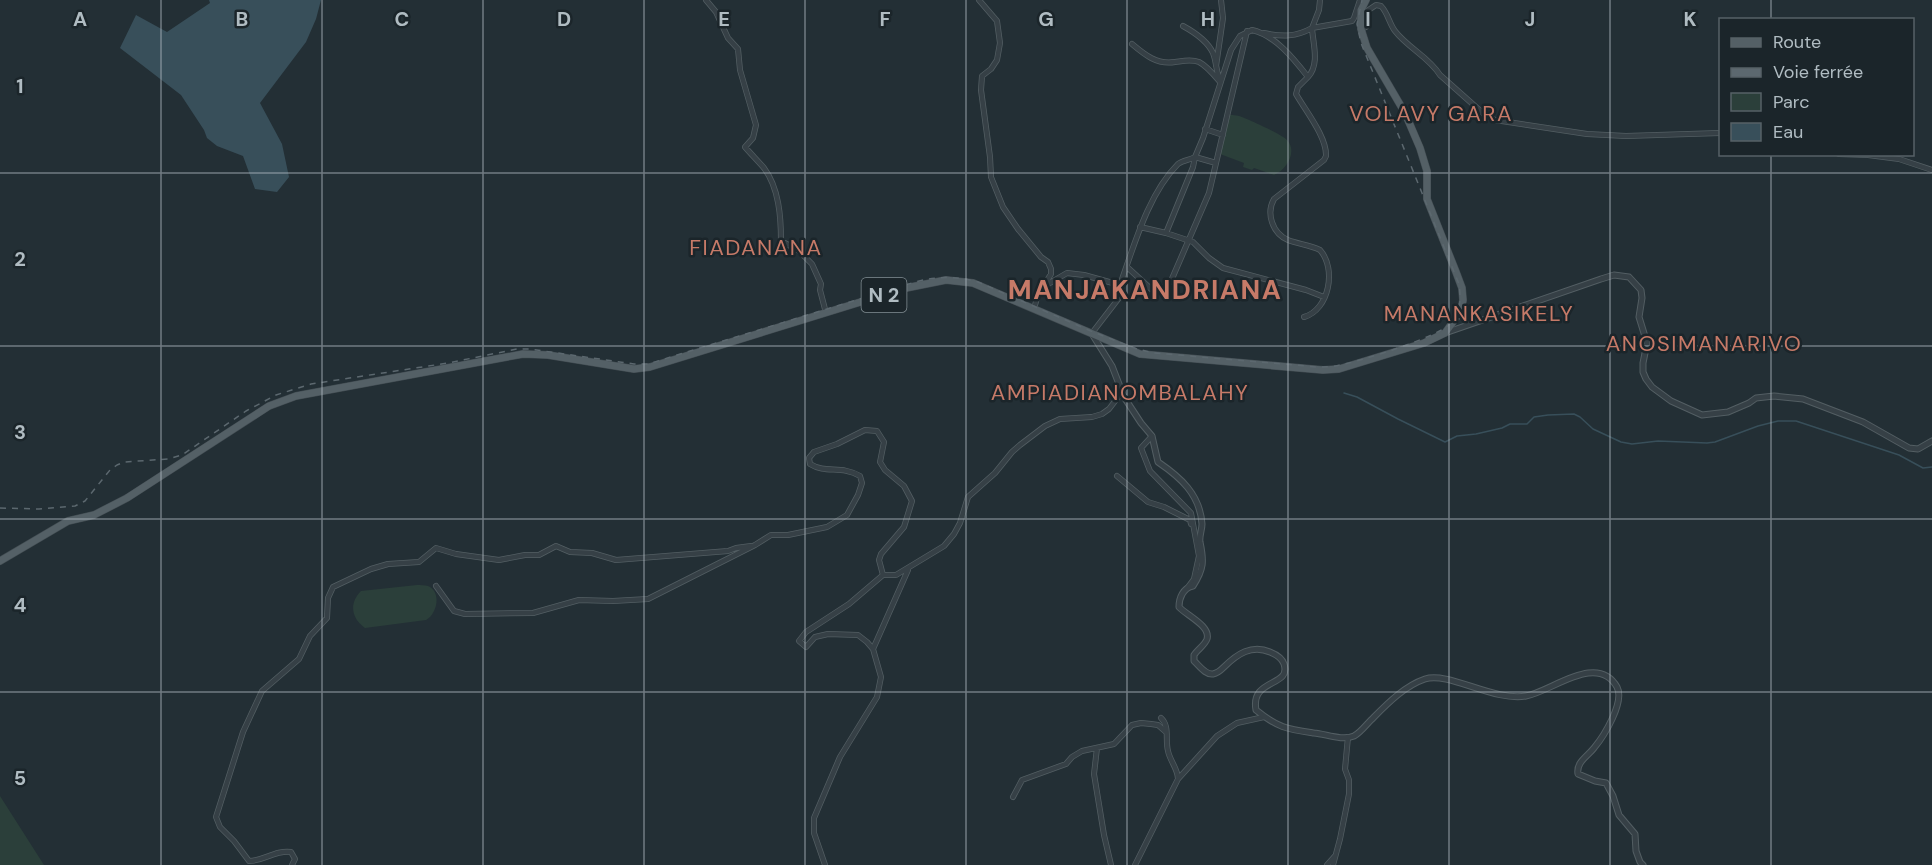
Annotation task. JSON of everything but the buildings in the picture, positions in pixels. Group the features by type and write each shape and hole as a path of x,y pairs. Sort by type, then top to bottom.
{"main road":[{"path":"1366,0 1361,10 1361,29 1367,48 1405,113 1420,147 1427,171 1427,199 1462,288 1461,311 1445,333"},
{"name":"N 2","path":"0,561 68,520 94,515 127,498 269,406 296,396 523,354 548,355 634,369 650,367 906,288 946,280 973,284 1140,354 1323,370 1339,369 1424,343 1445,333"}],"street":[{"path":"706,0 716,12 728,38 738,49 740,70 756,125 753,138 745,147 769,176 781,213 781,241 806,256 818,275 826,313"},
{"path":"979,0 997,21 1000,43 997,60 982,76 981,90 991,177 1003,207 1018,229 1041,257 1048,262 1051,269 1051,274 1038,294 1034,310"},
{"path":"1215,68 1223,18 1221,0"},
{"path":"1304,317 1318,310 1324,297 1330,276 1326,256 1320,250 1287,240 1279,234 1270,219 1270,206 1274,199 1324,160 1326,156 1325,145 1296,93 1298,87 1313,72 1316,54 1312,28 1320,0"},
{"path":"1166,232 1193,167 1234,42 1247,31 1252,30 1284,37 1312,28 1352,21 1360,0"},
{"path":"1361,29 1366,27 1367,10 1376,5 1382,6 1390,24 1401,38 1485,115 1495,120 1587,134 1626,136 1719,133"},
{"path":"1183,26 1196,33 1213,53 1220,82"},
{"path":"1127,267 1151,289 1167,287 1171,281 1209,193 1247,31"},
{"path":"1261,32 1299,65 1308,77"},
{"path":"1132,44 1154,60 1176,62 1182,60 1199,63 1220,82"},
{"path":"1205,129 1223,135"},
{"path":"1880,156 1899,159 1932,170"},
{"path":"1188,586 1193,586 1200,575 1203,563 1200,540 1201,516 1195,497 1186,484 1158,462 1152,436 1136,417 1122,392 1112,366 1091,333 1119,298 1120,285 1140,226 1166,180 1180,162 1195,157 1216,164"},
{"path":"1140,226 1189,240 1223,268 1314,292 1324,297"},
{"path":"1043,287 1067,273 1084,275 1120,285"},
{"path":"1445,333 1601,279 1614,276 1629,277 1641,290 1639,317 1647,343 1643,372 1652,387 1671,401 1702,415 1728,412 1756,398 1774,396 1803,399 1863,422 1910,448 1918,449 1932,441"},
{"path":"825,865 814,833 814,818 840,757 877,697 881,677 873,649 861,637 852,634 822,635 815,637 806,647 798,641 806,632 849,604 883,575 896,575 908,570 944,546 960,523 968,497 995,474 1020,445 1060,419 1102,414 1109,409 1122,392"},
{"path":"436,586 454,611 473,615 533,613 579,600 648,599 771,535 788,535 827,527 847,515 862,483 860,476 842,469 818,469 810,464 809,458 814,452 837,444 864,430 877,431 884,442 880,462 885,470 904,486 912,501 904,527 881,554 879,560 883,575"},
{"path":"1152,436 1141,448 1146,465 1191,513 1199,556 1194,579 1183,592 1179,607 1185,614 1201,624 1207,633 1207,639 1194,655 1194,661 1208,674 1218,672 1247,650 1263,649 1276,654 1284,663 1284,671 1280,679 1263,687 1258,693 1254,701 1256,710 1287,730 1348,737 1356,735 1411,685 1426,678 1438,677 1482,691 1510,696 1526,696 1540,692 1582,674 1597,673 1609,678 1617,688 1620,698 1595,748 1580,762 1577,769 1578,774 1606,783 1619,815 1635,834 1636,851 1643,865"},
{"path":"1117,476 1148,502 1190,520 1194,529"},
{"path":"292,865 295,859 291,852 283,851 261,860 249,861 220,827 216,817 243,732 262,691 299,659 310,636 327,618 328,598 333,587 371,569 388,564 419,562 436,548 456,554 500,560 539,555 556,546 570,552 592,553 616,560 728,551 755,545"},
{"path":"873,649 908,570"},
{"path":"1135,865 1178,779 1217,736 1237,723 1264,717"},
{"path":"1161,718 1165,722 1167,732 1167,751 1178,774 1178,779"},
{"path":"1013,797 1022,780 1066,764 1082,751 1114,744 1132,725 1141,723 1158,725 1167,732"},
{"path":"1333,865 1349,794 1349,780 1345,769 1348,737"},
{"path":"1097,748 1094,774 1111,865"},
{"path":"1327,865 1336,854"}],"green space":[{"path":"1230,115 1249,120 1287,140 1291,155 1283,169 1274,175 1254,168 1252,170 1243,167 1244,163 1220,154"},
{"path":"417,585 428,586 435,593 435,608 426,620 365,628 354,615 353,605 361,591"},
{"path":"0,796 44,865 0,865"}],"water":[{"path":"209,0 321,0 306,42 260,103 282,144 289,177 277,192 255,189 243,156 217,146 207,138 181,95 120,48 136,15 167,32 210,3"}],"waterway":[{"path":"1344,393 1357,397 1445,442 1457,436 1476,434 1510,424 1527,424 1534,417 1548,415 1574,414 1593,429 1621,442 1632,444 1658,441 1715,442 1758,426 1778,421 1796,421 1899,455 1923,468 1932,467"}],"railway":[{"path":"0,508 39,509 75,506 85,501 110,470 117,465 124,462 168,459 182,455 246,411 276,395 311,384 448,363 517,349 648,364 931,279 955,278 978,282 1093,332 1154,353 1326,367 1365,359 1399,348 1432,335 1451,323 1460,305 1459,284 1361,43 1357,24 1362,0"}],"district":[{"name":"VOLAVY GARA","path":"1431,113"},
{"name":"FIADANANA","path":"756,247"},
{"name":"MANJAKANDRIANA","path":"1145,289"},
{"name":"MANANKASIKELY","path":"1479,313"},
{"name":"ANOSIMANARIVO","path":"1704,343"},
{"name":"AMPIADIANOMBALAHY","path":"1120,392"}]}
